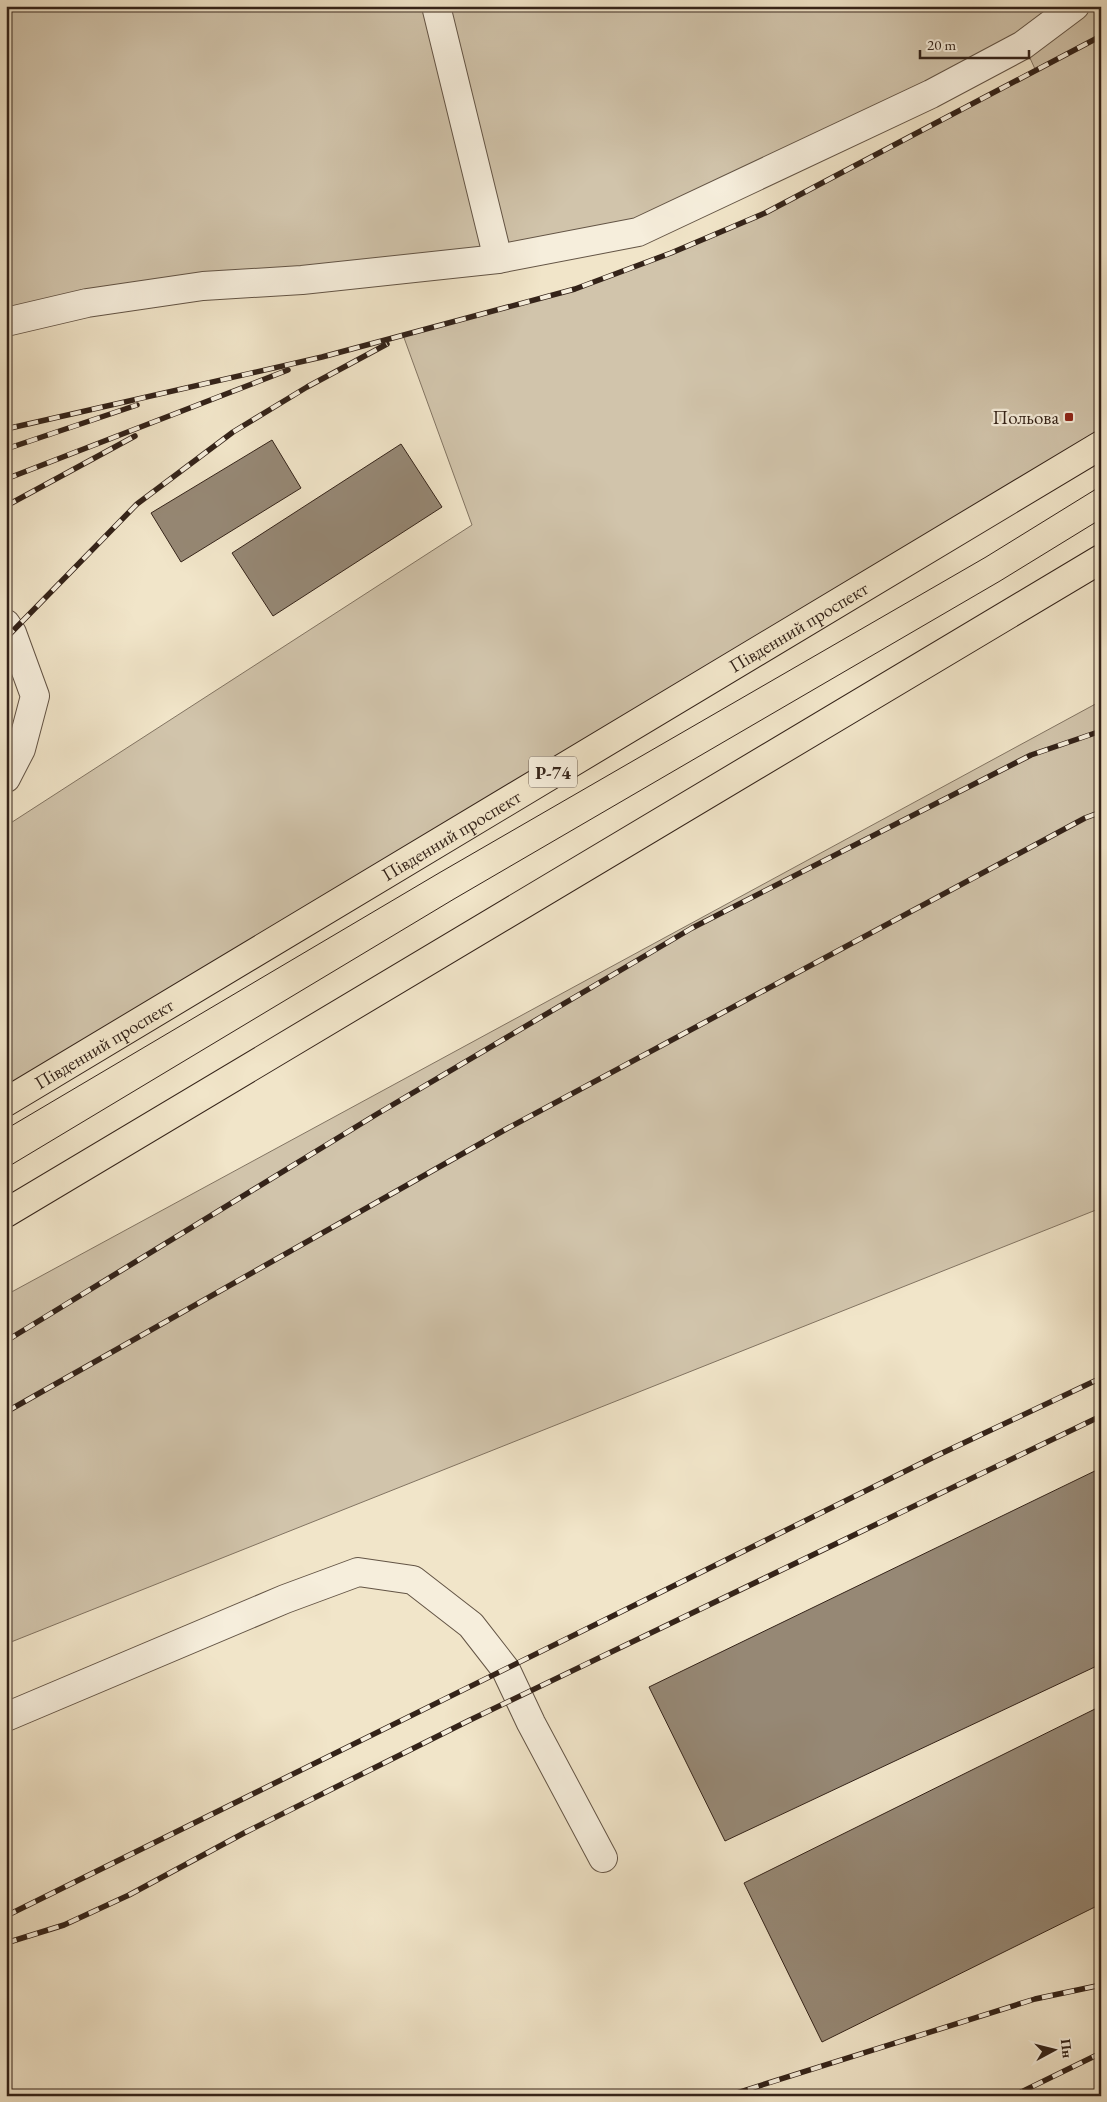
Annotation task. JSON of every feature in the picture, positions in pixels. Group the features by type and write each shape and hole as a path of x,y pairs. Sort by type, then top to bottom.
{"main road":[{"name":"Південний проспект","path":"6,1102 1101,445"},
{"path":"6,1213 1101,559"}],"street":[{"path":"436,6 498,259"},
{"path":"6,322 87,303 203,286 302,280 498,259 638,232 931,94 1024,45 1075,6"},
{"path":"6,624 12,633 35,696 21,749 6,778"},
{"path":"6,1717 285,1599 358,1572 413,1580 471,1625 506,1670 531,1723 603,1858"}],"shaded area":[{"path":"6,6 1101,6 1101,445 6,1102 6,826 472,525 403,335 575,289 671,253 765,213 1035,69 1024,45 638,232 6,322"},
{"path":"1101,701 1101,1208 6,1644 6,1295"}],"building":[{"path":"272,440 301,488 181,562 151,513"},
{"path":"401,444 442,507 273,616 232,553"},
{"path":"1101,1468 1101,1664 725,1841 649,1687"},
{"path":"1101,1706 1101,1904 822,2042 744,1883"}],"tram line":[{"path":"6,1129 439,873 986,557 1101,486"},
{"path":"6,1168 454,899 1000,581 1101,519"}],"railway":[{"path":"6,429 322,357 575,289 671,253 765,213 1101,36"},
{"path":"6,638 137,504 233,432 307,387 387,344"},
{"path":"6,479 288,370"},
{"path":"6,449 137,405"},
{"path":"6,506 135,436"},
{"path":"6,1341 377,1114 692,928 1031,755 1101,731"},
{"path":"6,1412 508,1128 1085,818 1101,812"},
{"path":"6,1916 936,1456 1101,1378"},
{"path":"6,1943 64,1925 129,1895 244,1833 468,1721 1101,1416"},
{"path":"727,2096 1035,1999 1101,1985"},
{"path":"1013,2096 1101,2053"}],"place":[{"name":"Польова","path":"1069,417"}]}
